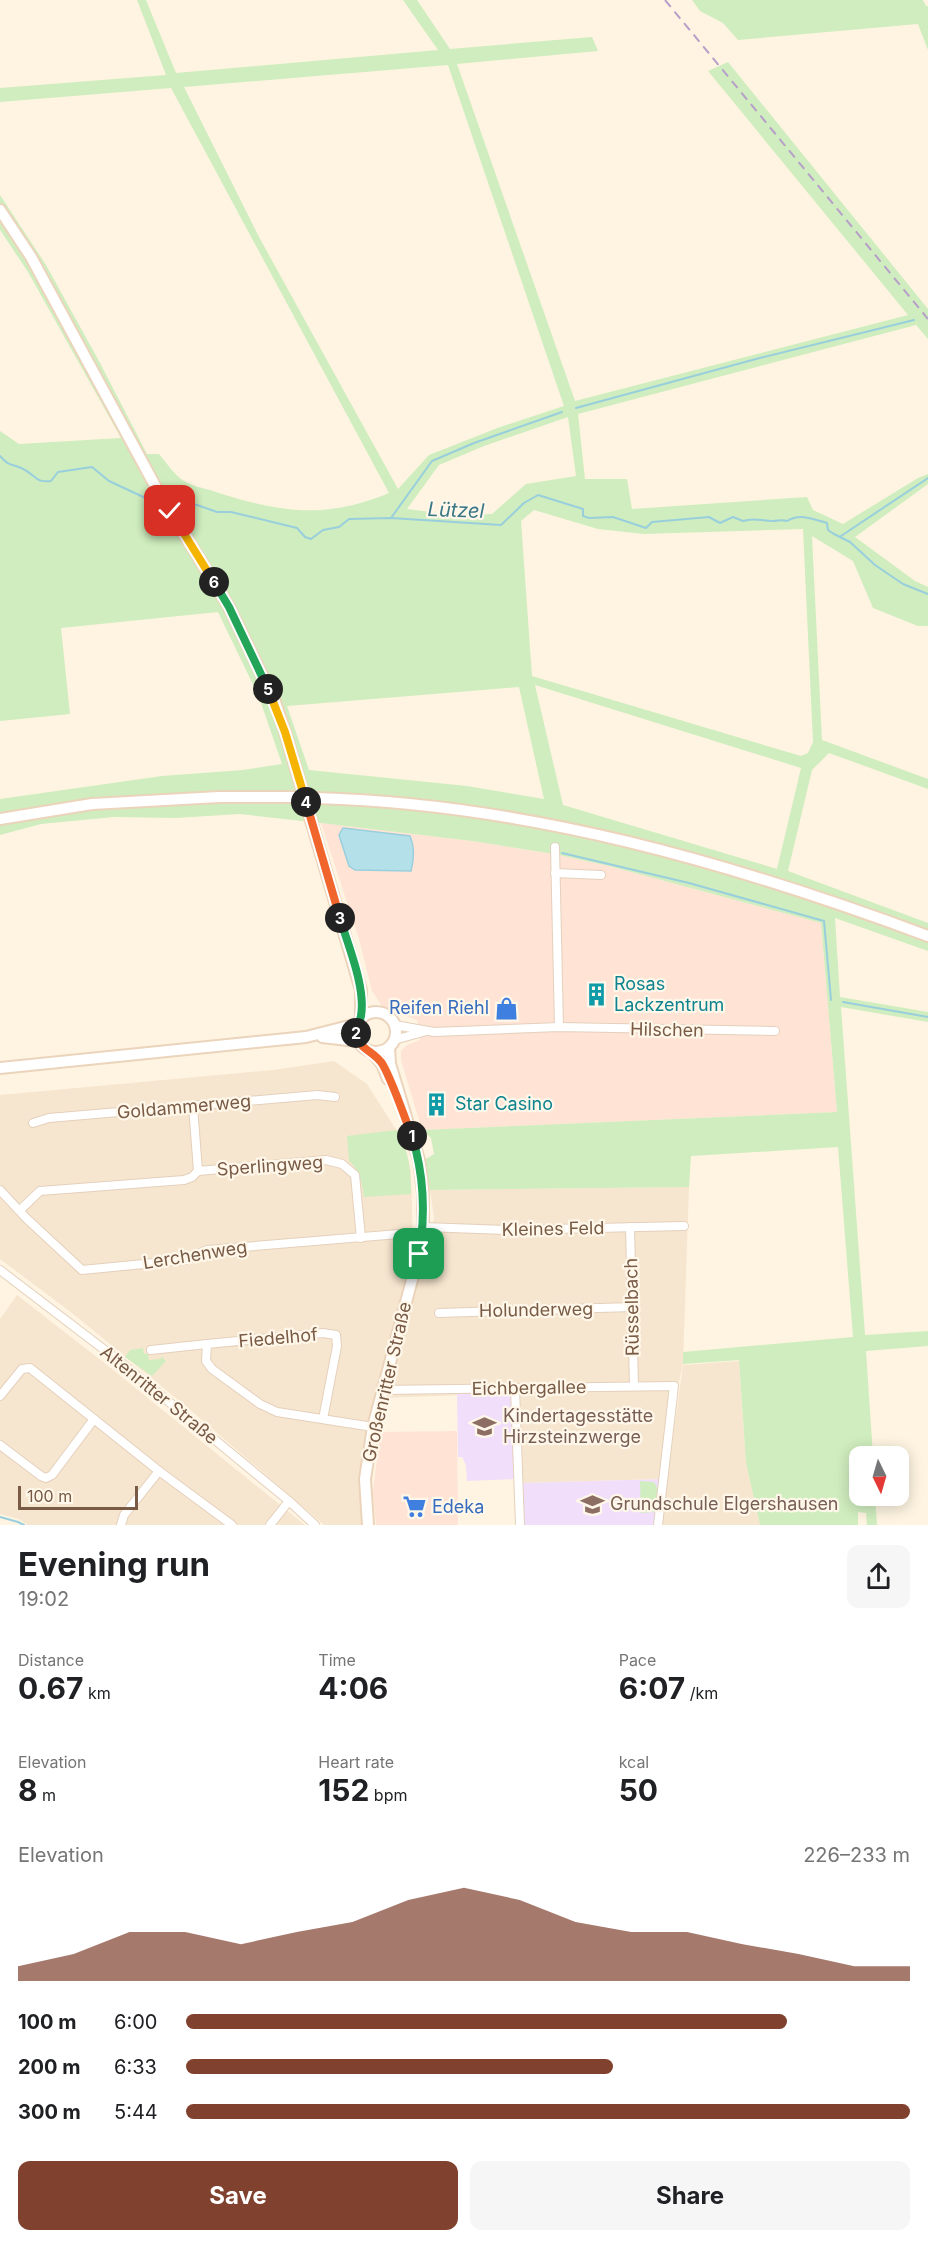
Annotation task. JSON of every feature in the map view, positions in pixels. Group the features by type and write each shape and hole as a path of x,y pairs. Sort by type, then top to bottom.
{"street":[{"path":"0,210 31,257 159,493 229,607 275,702 361,990 377,1012 388,1016 395,1025 392,1044 384,1051 372,1052 357,1041 356,1030 359,1021 361,990"},
{"path":"0,819 92,804 219,797 383,801 464,810 538,821 619,839 777,885 928,936"},
{"path":"555,847 559,1027"},
{"path":"555,873 602,875"},
{"path":"0,1068 306,1036 359,1021 377,1012"},
{"name":"Hilschen","path":"395,1025 428,1031 559,1027 775,1031"},
{"name":"Hilschen","path":"392,1044 428,1031"},
{"path":"306,1036 357,1041"},
{"name":"Großenritter Straße","path":"368,1525 365,1479 373,1427 423,1230 423,1192 419,1160 390,1064 392,1044"},
{"name":"Großenritter Straße","path":"372,1052 382,1064 411,1135"},
{"name":"Goldammerweg","path":"33,1123 49,1118 317,1095 335,1097"},
{"path":"193,1106 198,1171"},
{"name":"Sperlingweg","path":"20,1210 40,1191 184,1180 198,1171 326,1160 342,1164 355,1175 361,1238"},
{"name":"Lerchenweg","path":"0,1190 26,1218 82,1270 185,1260 207,1250 361,1238 423,1230"},
{"name":"Kleines Feld","path":"423,1230 684,1226"},
{"name":"Rüsselbach","path":"630,1227 634,1386"},
{"name":"Altenritter Straße","path":"0,1270 123,1364 315,1525"},
{"name":"Holunderweg","path":"439,1312 632,1307"},
{"name":"Fiedelhof","path":"151,1350 323,1333 336,1335 337,1346 323,1419"},
{"path":"207,1344 206,1361 212,1369 260,1404 277,1412 373,1427"},
{"path":"0,1396 22,1369 30,1368 221,1522 232,1525"},
{"name":"Eichbergallee","path":"383,1390 674,1386 658,1525"},
{"path":"515,1388 520,1525"},
{"path":"0,1445 46,1478 52,1475 94,1419"},
{"path":"121,1525 124,1515 159,1471"},
{"path":"270,1525 289,1501"}],"shaded area":[{"path":"321,823 472,841 554,854 609,866 821,923 837,1112 422,1130 401,1060 401,1051 407,1045 420,1040 417,1020 382,1006 372,991 359,939"},
{"path":"334,1061 367,1084 404,1142 411,1171 413,1245 380,1384 365,1434 360,1482 362,1525 324,1525 188,1408 72,1313 0,1259 0,1095 273,1070"},
{"path":"689,1187 683,1364 669,1426 664,1479 522,1483 515,1479 511,1393 385,1398 434,1218 430,1190"},
{"path":"17,1295 305,1525 27,1525 19,1519 0,1514 0,1319"},
{"path":"739,1361 746,1463 760,1525 661,1525 683,1365"},
{"name":"Kindertagesstätte Hirzsteinzwerge","path":"511,1393 515,1479 467,1481 466,1465 462,1457 458,1457 457,1394"},
{"path":"457,1431 458,1525 376,1525 373,1492 380,1432"},
{"name":"Grundschule Elgershausen","path":"664,1479 658,1525 524,1525 522,1483"}],"green space":[{"path":"137,0 146,0 176,73 438,50 403,0 417,0 450,49 592,37 598,51 457,64 575,401 908,315 708,71 728,62 928,309 928,339 916,325 578,414 585,479 627,479 632,509 807,497 813,510 843,524 928,474 928,484 855,537 915,581 928,587 928,626 918,626 873,608 853,561 812,536 822,740 928,779 928,789 829,753 812,770 788,871 928,923 928,951 835,918 840,997 928,1012 928,1022 841,1007 865,1335 928,1331 928,1346 866,1351 872,1446 849,1446 849,1506 876,1506 877,1525 867,1525 866,1513 858,1512 858,1525 760,1525 746,1463 739,1360 683,1364 683,1352 853,1337 838,1147 691,1156 689,1187 430,1190 424,1160 434,1154 431,1138 422,1130 837,1112 821,923 609,866 554,854 472,841 239,814 176,818 114,817 41,824 0,835 0,799 162,776 243,770 282,764 259,697 218,612 61,628 70,714 0,721 0,431 19,444 121,438 28,272 0,230 0,195 46,265 147,454 159,454 177,476 192,485 242,500 284,509 324,510 345,507 389,493 171,88 0,102 0,88 166,75","holes":["448,65 564,406 500,427 429,455 398,489 259,237 184,87","568,417 576,476 526,484 492,514 455,515 407,509 439,465 484,446","534,510 598,529 644,534 803,529 813,742 808,753 801,756 532,676 521,521","535,685 801,768 777,869 563,805","519,687 544,799 467,786 309,770 287,706"]},
{"path":"692,0 923,0 928,6 928,50 918,24 738,40 723,23 700,11"},
{"path":"397,1130 409,1161 411,1194 364,1197 358,1173 349,1161 347,1136"},
{"path":"143,1348 149,1360 161,1359 161,1356 166,1361 152,1376 125,1357 130,1350"},
{"path":"640,1481 654,1482 656,1485 658,1496 655,1512 641,1513"}],"water":[{"path":"343,828 410,836 413,844 411,871 355,870 349,866 339,835"}],"waterway":[{"path":"576,408 756,359 914,320"},
{"path":"391,518 432,461 474,443 562,412"},
{"name":"Lützel","path":"0,456 6,462 42,481 51,481 58,472 92,467 109,481 154,502 161,502"},
{"path":"841,536 928,478"},
{"name":"Lützel","path":"170,502 197,505 217,512 231,512 297,528 305,537 311,539 323,530 339,527 349,519 391,518 501,525 524,503 538,495 583,509 583,516 589,518 613,517 646,528 652,522 709,517 720,523 733,517 743,521 754,519 787,521 797,517 807,517 827,523 828,530 850,542 875,565 903,584 928,594"},
{"path":"562,853 689,883 824,921 831,1000"},
{"path":"843,1002 928,1017"},
{"path":"0,1517 24,1525"}],"railway":[{"path":"665,0 928,319"}],"place":[{"name":"Rosas Lackzentrum","path":"596,994"},
{"name":"Reifen Riehl","path":"507,1008"},
{"name":"Star Casino","path":"437,1104"},
{"name":"Kindertagesstätte Hirzsteinzwerge","path":"485,1426"},
{"name":"Grundschule Elgershausen","path":"592,1504"},
{"name":"Edeka","path":"414,1507"}],"route":[{"path":"170,511 229,607 275,702 361,990 361,1018 357,1024 357,1041 366,1050 372,1052 382,1064 419,1160 423,1192 423,1227 419,1254"}]}
